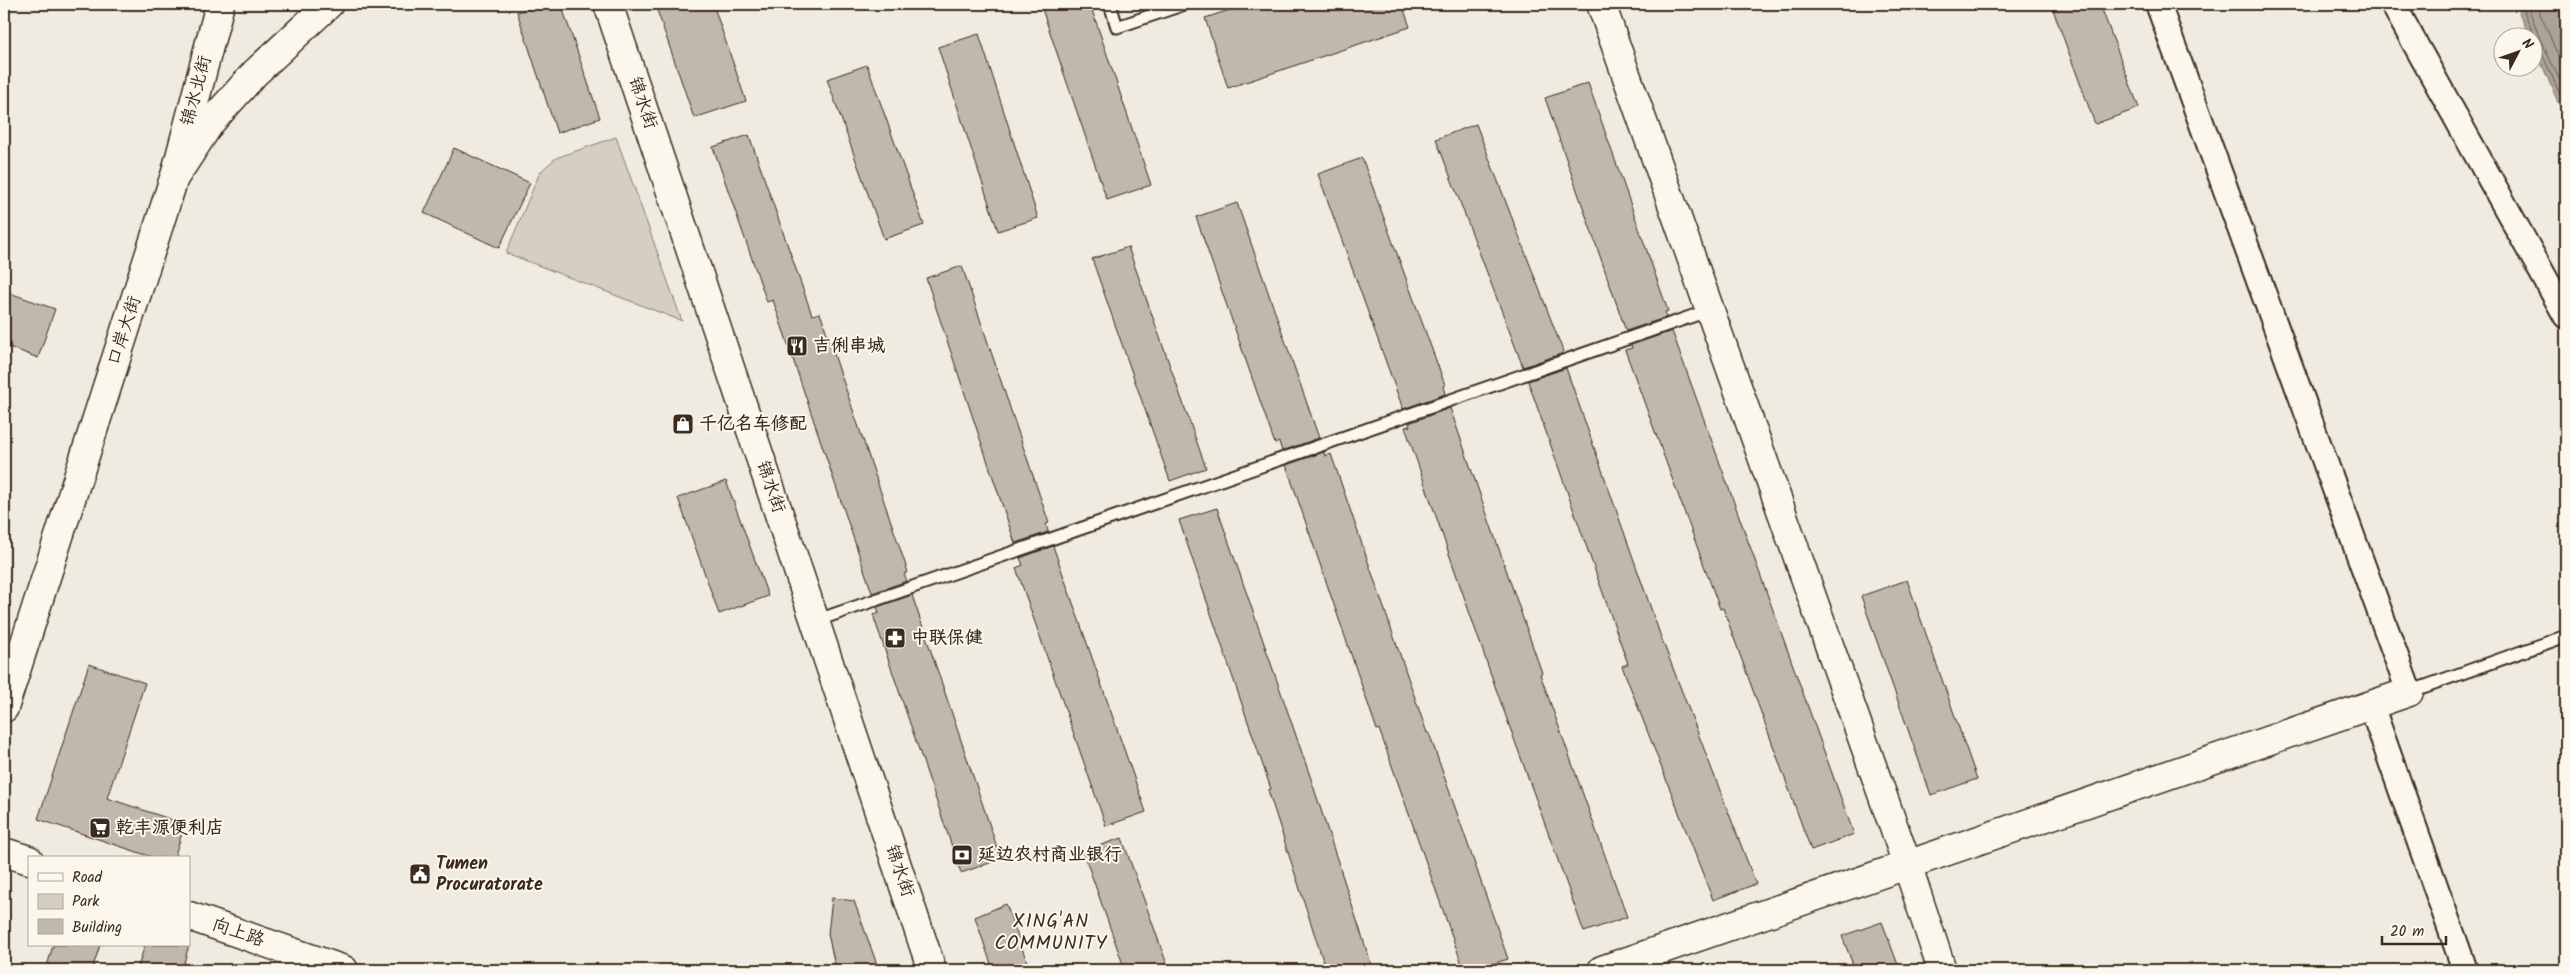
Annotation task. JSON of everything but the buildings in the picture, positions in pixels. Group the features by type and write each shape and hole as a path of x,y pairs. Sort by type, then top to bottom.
{"main road":[{"name":"锦水北街","path":"174,178 220,4"},
{"name":"口岸大街","path":"4,708 174,178 210,123 255,73 329,4"},
{"name":"锦水街","path":"608,4 932,970"},
{"path":"1601,4 1907,864 1942,970"},
{"path":"1602,970 2409,692"},
{"path":"4,852 28,860"},
{"name":"向上路","path":"190,916 344,970"}],"street":[{"path":"2158,4 2409,692"},
{"path":"2393,4 2566,316"},
{"path":"2371,705 2465,970"}],"lane":[{"path":"1110,4 1117,27 1185,4"},
{"path":"815,621 1710,310"},
{"path":"2409,692 2566,636"}],"green space":[{"path":"616,137 682,321 506,253 540,172 556,158"}],"water":[{"path":"2515,4 2566,4 2566,121 2542,65 2542,28 2526,28"}],"place":[{"name":"吉俐串城","path":"797,346"},
{"name":"千亿名车修配","path":"683,424"},
{"name":"中联保健","path":"895,638"},
{"name":"乾丰源便利店","path":"100,828"},
{"name":"延边农村商业银行","path":"962,855"},
{"name":"Tumen Procuratorate","path":"420,874"}],"district":[{"name":"XING'AN COMMUNITY","path":"1051,933"}]}
